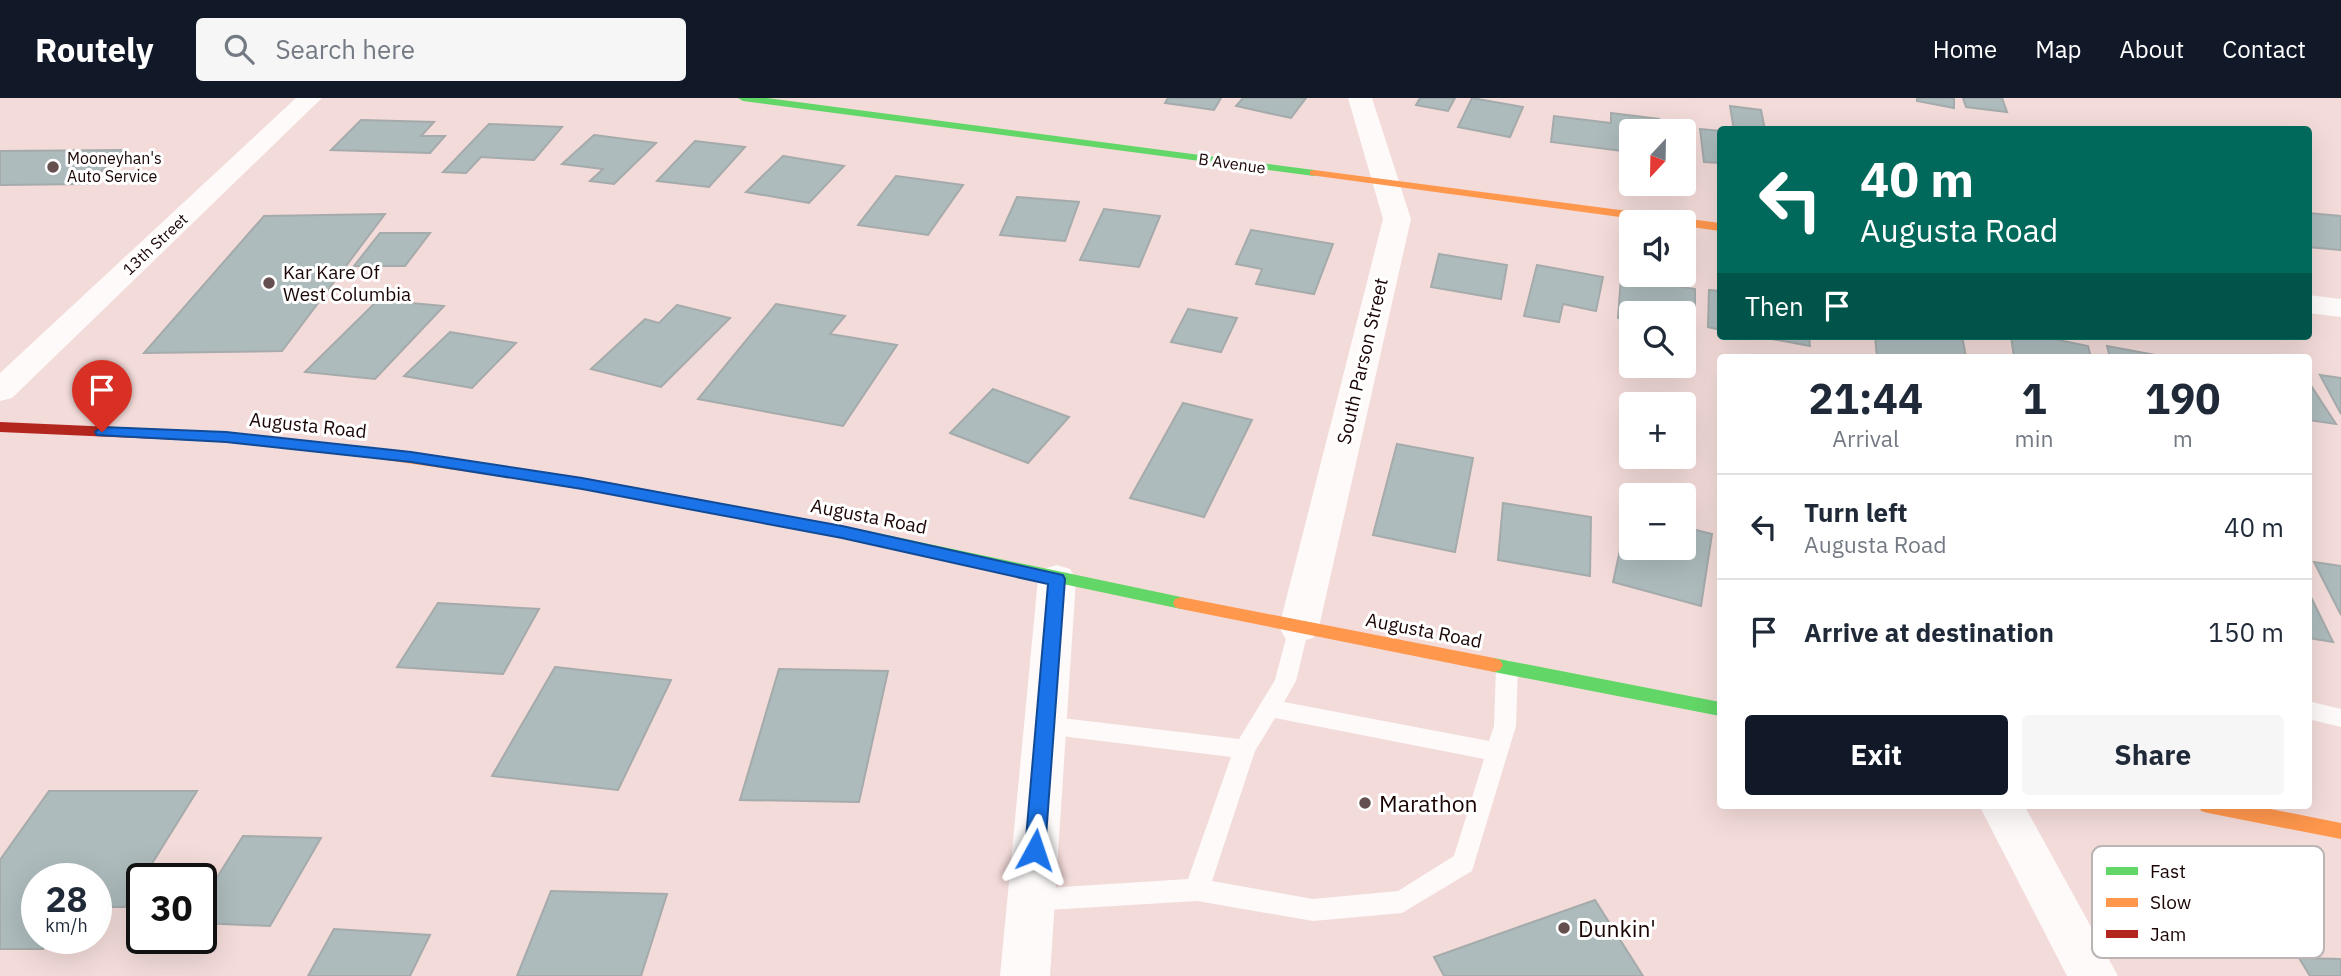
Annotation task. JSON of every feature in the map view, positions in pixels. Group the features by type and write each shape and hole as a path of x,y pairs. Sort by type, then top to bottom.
{"main road":[{"name":"B Avenue","path":"743,98 1717,227"},
{"name":"Augusta Road","path":"0,427 226,437 411,457 646,495 1717,708"},
{"path":"2228,809 2341,831"}],"street":[{"name":"13th Street","path":"0,391 310,98"},
{"name":"South Parson Street","path":"1299,627 1396,219 1360,98"},
{"path":"2312,304 2341,308"},
{"path":"1025,976 1057,579"},
{"path":"2003,809 2093,976"}],"lane":[{"path":"1197,890 1245,749 1285,681 1299,627"},
{"path":"1031,900 1197,890 1313,910 1402,902 1464,863 1505,726 1507,668"},
{"path":"1269,708 1497,752"},
{"path":"2312,711 2341,718"},
{"path":"1045,724 1245,749"}],"building":[{"path":"1168,98 1221,98 1214,110 1165,103"},
{"path":"1243,98 1306,98 1291,118 1236,106"},
{"path":"1420,98 1455,98 1448,111 1416,105"},
{"path":"1472,98 1523,107 1510,137 1458,127"},
{"path":"1917,98 1954,98 1954,108 1917,101"},
{"path":"1963,98 2002,98 2007,112 1966,107"},
{"path":"1730,106 1761,110 1764,126 1733,126"},
{"path":"1611,113 1659,119 1619,119 1619,150 1551,142 1554,116 1611,123"},
{"path":"361,120 434,122 421,136 445,136 430,153 331,150"},
{"path":"489,124 562,127 534,160 481,157 466,173 443,172"},
{"path":"1700,129 1717,131 1717,163 1704,162"},
{"path":"594,135 656,143 614,184 590,181 603,169 562,164"},
{"path":"695,141 745,147 709,187 657,181"},
{"name":"Mooneyhan's Auto Service","path":"125,150 87,184 0,185 0,151"},
{"path":"783,156 844,166 809,203 746,192"},
{"path":"896,176 963,185 928,235 858,225"},
{"path":"1017,197 1079,202 1065,241 1000,235"},
{"path":"1104,209 1160,216 1139,267 1080,260"},
{"path":"2312,213 2341,216 2341,250 2312,247"},
{"name":"Kar Kare Of West Columbia","path":"385,214 282,351 144,353 264,216"},
{"path":"1251,230 1333,244 1314,294 1256,284 1262,269 1236,264"},
{"path":"380,233 430,233 405,266 354,266"},
{"path":"1439,254 1507,265 1501,299 1431,287"},
{"path":"1537,265 1603,277 1596,311 1563,304 1559,322 1524,316"},
{"path":"1620,287 1695,289 1695,301 1619,301"},
{"path":"1709,290 1717,291 1717,329 1708,327"},
{"path":"378,300 444,306 375,379 305,372"},
{"path":"776,304 845,316 830,334 897,345 843,426 698,399"},
{"path":"677,305 730,318 661,387 591,369 645,319 659,323"},
{"path":"1188,309 1237,318 1221,352 1171,342"},
{"path":"450,332 516,343 472,388 404,376"},
{"path":"1778,340 1809,340 1810,346"},
{"path":"1875,340 1963,340 1965,354 1877,354"},
{"path":"2012,340 2059,340 2088,346 2090,354 2014,354"},
{"path":"2107,346 2150,354 2109,354"},
{"path":"2320,375 2341,378 2341,414"},
{"path":"2312,387 2336,424 2312,421"},
{"path":"993,389 1069,417 1028,463 950,433"},
{"path":"1183,403 1252,420 1204,517 1130,498"},
{"path":"1397,444 1473,458 1455,552 1373,535"},
{"path":"1503,503 1591,517 1590,576 1498,560"},
{"path":"1696,530 1712,534 1701,606 1613,582 1619,554 1619,560 1696,560"},
{"path":"2314,562 2341,566 2341,615"},
{"path":"2312,599 2333,642 2312,639"},
{"path":"438,603 539,609 503,674 397,667"},
{"path":"555,667 671,680 618,790 492,776"},
{"path":"779,669 888,671 859,802 740,800"},
{"path":"49,791 197,791 152,863 126,863 125,907 112,907 112,863 21,863 21,949 0,949 0,860"},
{"path":"243,836 321,838 270,926 217,924 217,877"},
{"path":"551,891 667,894 641,976 517,976"},
{"name":"Dunkin'","path":"1595,900 1643,976 1444,976 1434,957"},
{"path":"334,929 430,935 410,976 308,976"},
{"path":"2299,958 2341,959 2341,976 2310,976"}],"traffic: fast":[{"path":"743,98 1314,173"},
{"path":"844,532 1181,603"},
{"path":"1494,665 1717,708"}],"traffic: slow":[{"path":"1314,173 1717,227"},
{"path":"370,453 607,487 844,532"},
{"path":"1181,603 1494,665"},
{"path":"2228,809 2341,831"}],"traffic: jam":[{"path":"0,427 226,437 370,453"}],"place":[{"name":"Mooneyhan's Auto Service","path":"53,167"},
{"name":"Kar Kare Of West Columbia","path":"269,283"},
{"name":"Marathon","path":"1365,803"},
{"name":"Dunkin'","path":"1564,928"}],"route":[{"path":"102,432 226,437 411,457 633,492 951,554 1057,579 1035,850"}]}
